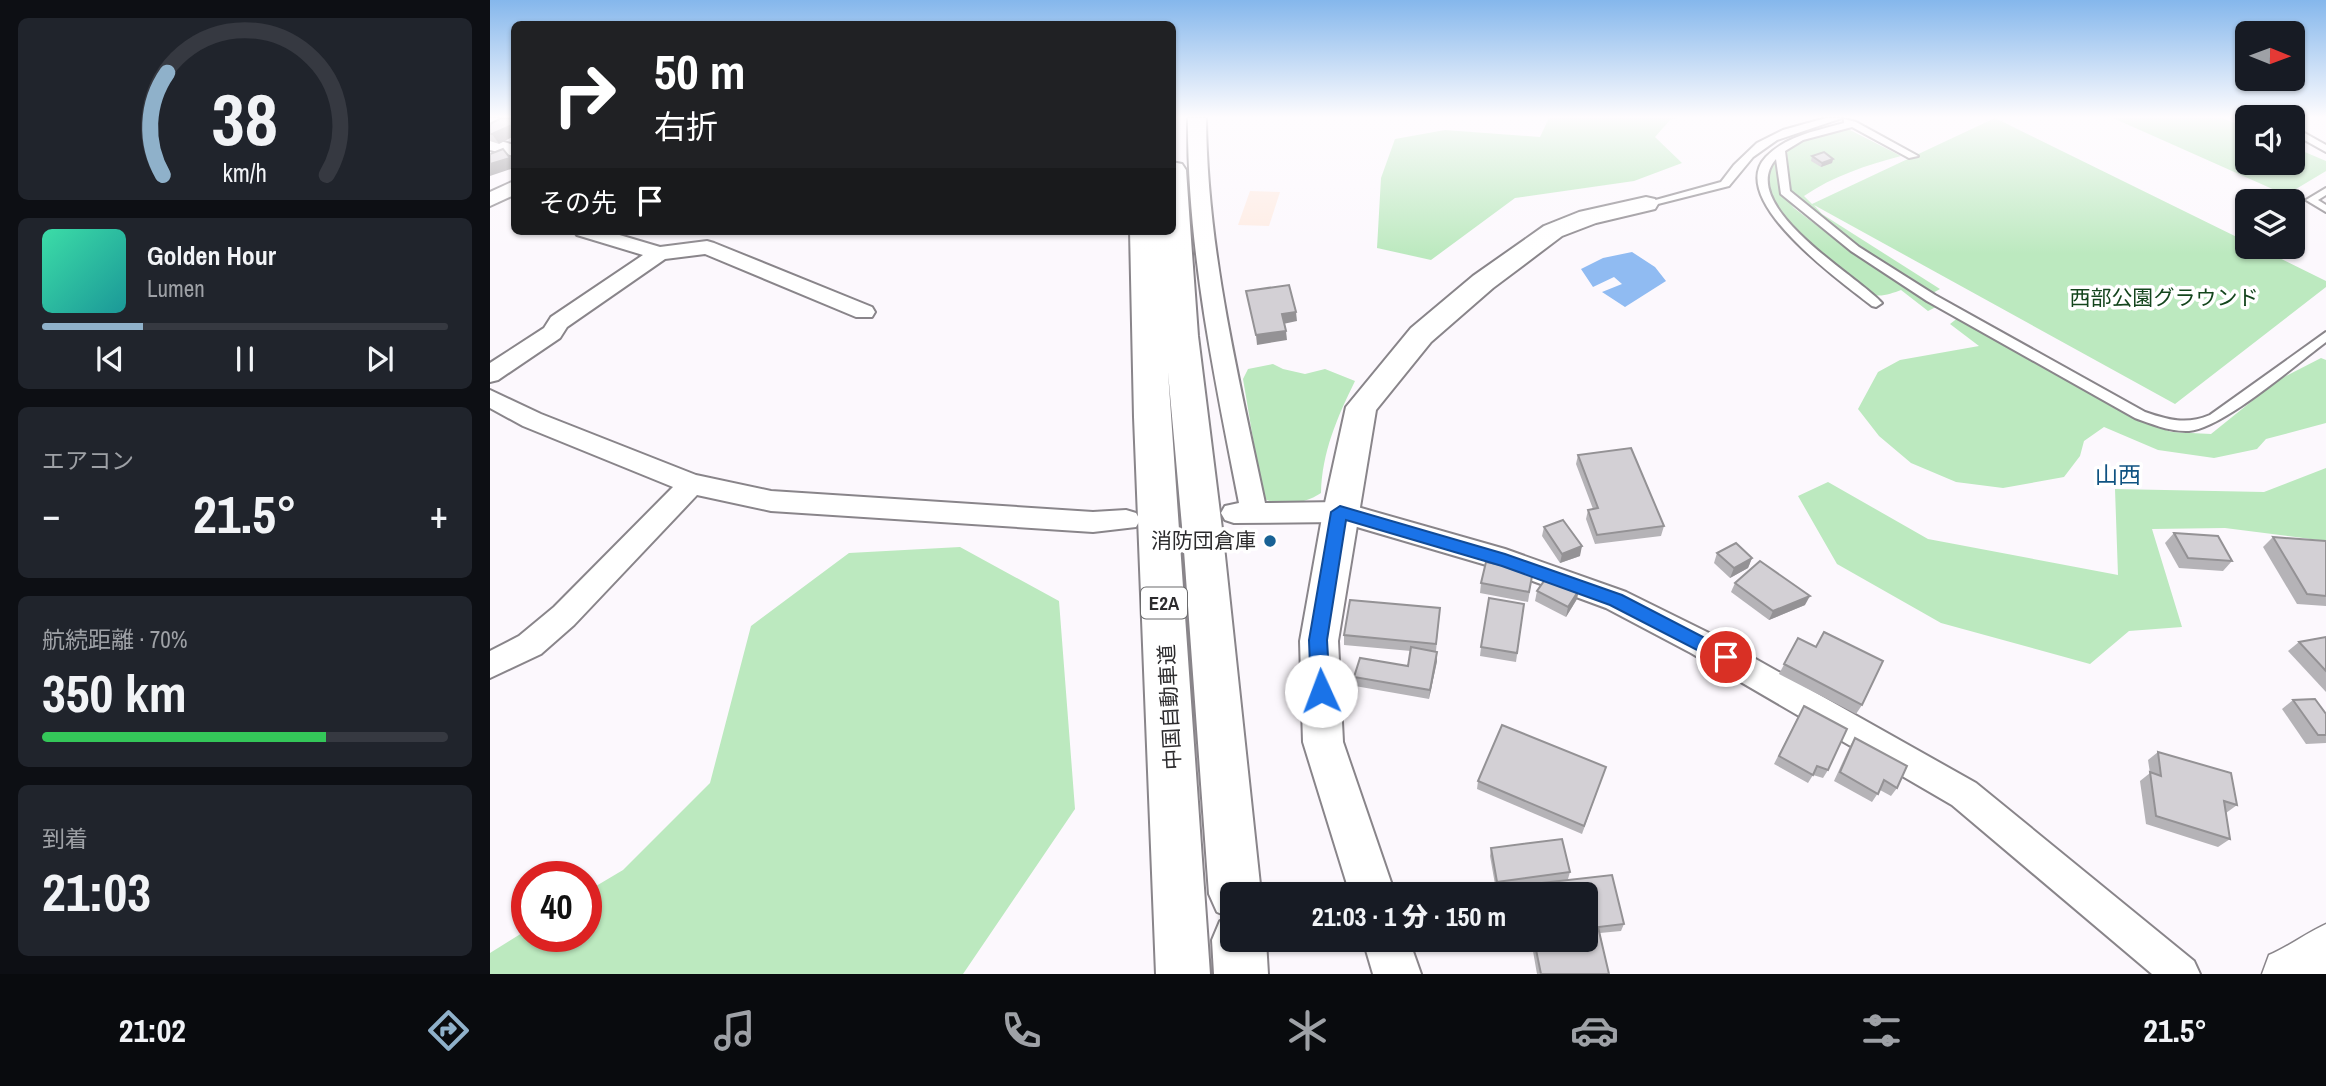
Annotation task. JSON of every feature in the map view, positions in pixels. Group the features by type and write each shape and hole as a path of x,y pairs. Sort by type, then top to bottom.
{"highway":[{"name":"中国自動車道","path":"1145,235 1148,340 1183,974"},
{"name":"E2A","path":"1176,235 1181,336 1204,550 1234,882"},
{"path":"1239,952 1241,974"}],"street":[{"path":"1196,163 1204,255 1244,513 1340,512 1505,561 1603,596 1702,644 1964,794 2181,974"},
{"path":"490,180 511,174"},
{"path":"490,201 511,189"},
{"path":"490,201 511,209"},
{"path":"1368,882 1323,743 1318,640 1361,407 1420,335 1483,282 1553,231 1588,217 1646,204"},
{"path":"598,235 659,253 708,247 864,312"},
{"path":"490,374 552,333 559,322 659,253"},
{"path":"490,398 532,420 692,484 771,501 1079,521 1126,520"},
{"path":"490,665 530,645 564,616 692,484"},
{"path":"1390,952 1397,974"}],"lane":[{"path":"1646,204 1725,184 1739,163"},
{"path":"1767,163 1763,174 1773,213 1819,258 1876,303"},
{"path":"1782,163 1785,192 1855,249 1931,298 2140,415 2172,426 2198,426 2206,422 2326,336"},
{"path":"2326,191 2311,200 2326,209"}],"shaded area":[{"path":"1250,191 1280,192 1269,226 1238,225"}],"green space":[{"path":"1386,163 1681,163 1634,181 1515,198 1431,260 1377,248 1381,178"},
{"path":"1775,163 1778,183 1783,195 1794,208 1837,241 1936,307 1928,311 1901,290 1874,295 1863,290 1832,266 1799,234 1775,203 1770,192 1770,172"},
{"name":"西部公園グラウンド","path":"1788,163 1875,163 1838,177 1804,196 1812,204 1898,163 2087,163 2235,236 2235,259 2281,259 2326,281 2326,287 2175,404 1814,205 1822,214 1940,289 1931,294 1877,260 1812,213 1790,188"},
{"path":"2215,163 2235,163 2235,172"},
{"path":"2305,163 2326,163 2326,171 2296,189 2273,189 2241,175 2305,175"},
{"path":"1959,317 2148,423 2171,432 2211,434 2278,380 2321,358 2326,360 2326,423 2266,439 2257,449 2214,458 2158,450 2104,427 2084,441 2080,456 2064,477 2003,488 1956,482 1911,463 1879,436 1858,409 1878,372 1900,360 1979,346 1950,324"},
{"path":"1273,364 1305,374 1325,369 1355,381 1332,436 1324,463 1321,493 1308,500 1285,504 1263,498 1243,379 1248,369"},
{"path":"2326,468 2326,541 2225,528 2152,529 2182,627 2129,631 2090,664 1941,623 1837,564 1798,496 1828,482 1928,539 2118,575 2115,489 2264,492"},
{"path":"960,547 1059,601 1075,809 963,974 490,974 490,953 511,940 511,952 602,952 602,882 623,870 710,783 751,626 849,553"}],"water":[{"path":"1632,252 1655,267 1666,281 1625,307 1602,292 1622,284 1614,277 1593,287 1581,269 1603,258"}],"building":[{"path":"1289,285 1296,312 1282,314 1286,331 1256,335 1246,291"},
{"path":"1631,448 1664,526 1597,535 1588,510 1598,508 1578,455"},
{"path":"1563,520 1582,546 1562,554 1544,527"},
{"path":"2174,533 2218,536 2232,561 2188,558"},
{"path":"2273,537 2326,541 2326,596 2307,594"},
{"path":"1736,543 1752,558 1734,568 1717,553"},
{"path":"1760,561 1810,596 1773,611 1735,583"},
{"path":"1486,562 1533,571 1529,592 1481,583"},
{"path":"1549,574 1579,590 1568,607 1537,591"},
{"path":"1489,598 1524,604 1517,653 1481,647"},
{"path":"1350,600 1440,608 1436,644 1344,635"},
{"path":"1824,632 1883,661 1862,705 1784,664 1798,638 1816,647"},
{"path":"2326,637 2326,671 2299,642"},
{"path":"1411,647 1437,652 1430,690 1354,677 1360,658 1408,666"},
{"path":"2315,699 2326,714 2326,735 2318,735 2293,700"},
{"path":"1804,706 1847,729 1828,770 1817,766 1813,775 1779,756"},
{"path":"1502,725 1606,767 1584,826 1478,781"},
{"path":"1855,738 1907,766 1897,788 1884,780 1878,794 1840,772"},
{"path":"2158,752 2231,773 2237,805 2224,801 2230,839 2156,816 2150,772 2161,776"},
{"path":"1562,839 1570,872 1497,882 1491,848"},
{"path":"1612,875 1624,924 1598,927 1598,882 1550,882"},
{"path":"1598,927 1609,974 1541,974 1536,952 1598,952"}],"place":[{"name":"消防団倉庫","path":"1270,541"}],"district":[{"name":"山西","path":"2118,475"}],"route":[{"path":"1321,691 1318,640 1340,512 1505,561 1616,600 1726,657"}]}
